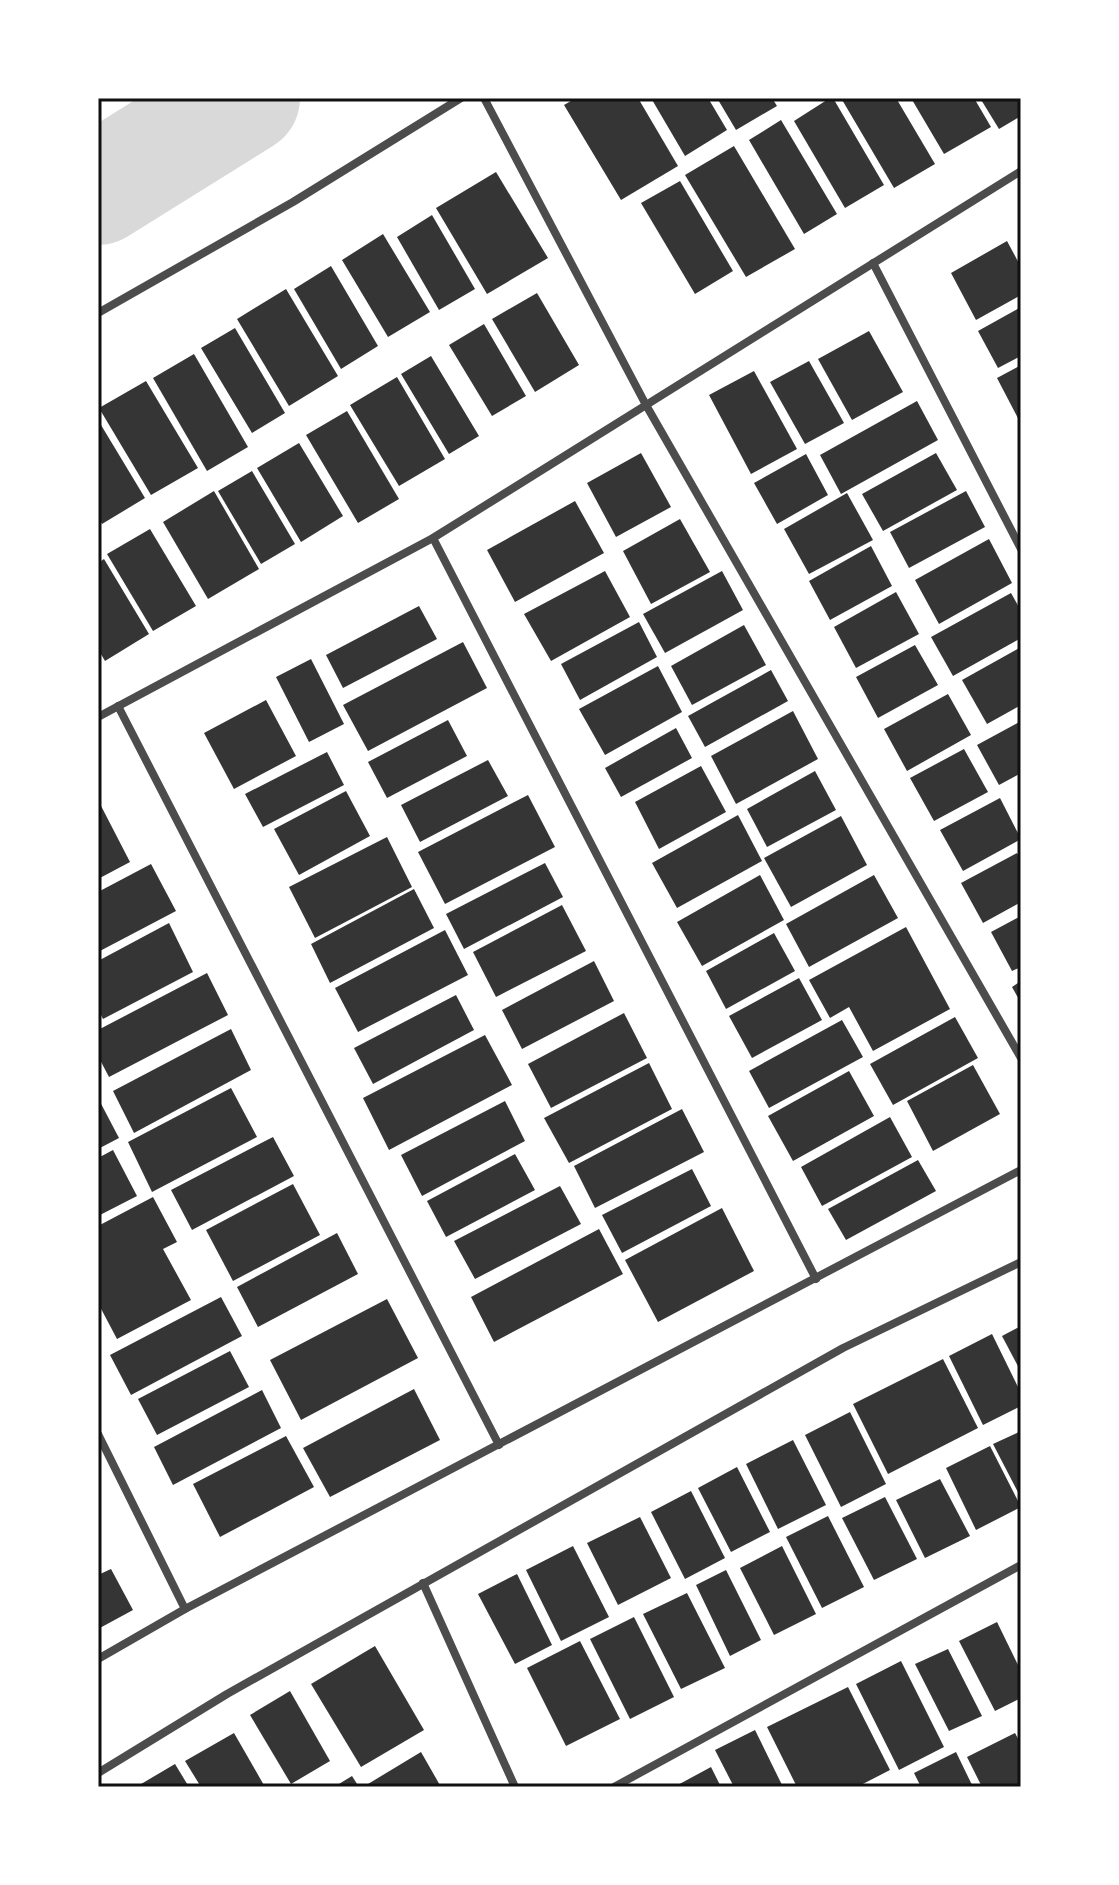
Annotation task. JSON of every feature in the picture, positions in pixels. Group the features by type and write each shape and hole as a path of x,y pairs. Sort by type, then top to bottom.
{"street":[{"path":"98,313 293,202 461,98"},
{"path":"484,98 646,405 1021,1058"},
{"path":"98,717 433,538 1021,171"},
{"path":"873,263 1021,549"},
{"path":"433,538 816,1279"},
{"path":"118,706 499,1445"},
{"path":"98,1659 185,1609 1021,1172"},
{"path":"98,1773 227,1694 843,1348 1021,1262"},
{"path":"98,1434 185,1609"},
{"path":"614,1787 1021,1565"},
{"path":"423,1583 515,1787"}],"building":[{"path":"576,98 638,98 678,166 621,200 564,105"},
{"path":"651,98 708,98 727,130 685,156"},
{"path":"717,98 772,98 777,106 736,130"},
{"path":"833,98 884,185 845,208 794,121"},
{"path":"841,98 896,98 935,164 894,188"},
{"path":"911,98 974,98 991,127 944,154"},
{"path":"980,98 1021,98 1021,116 999,129"},
{"path":"781,120 837,214 804,234 749,140"},
{"path":"734,146 795,249 746,277 685,175"},
{"path":"496,172 548,258 487,294 436,208"},
{"path":"680,181 733,271 695,294 641,203"},
{"path":"432,215 475,289 439,310 397,237"},
{"path":"383,234 430,312 388,337 342,260"},
{"path":"1007,241 1021,267 1021,295 976,320 951,273"},
{"path":"331,266 378,346 341,369 294,289"},
{"path":"286,289 338,376 289,406 237,319"},
{"path":"537,293 579,365 535,392 492,319"},
{"path":"1021,307 1021,356 998,368 978,331"},
{"path":"484,324 526,396 492,416 449,345"},
{"path":"235,328 285,413 252,433 201,348"},
{"path":"869,331 903,392 852,420 818,359"},
{"path":"194,354 248,447 207,471 153,378"},
{"path":"431,356 479,436 449,454 401,374"},
{"path":"809,361 844,423 805,444 770,382"},
{"path":"1021,365 1021,424 997,378"},
{"path":"754,371 797,449 751,474 709,395"},
{"path":"397,377 445,459 399,486 350,405"},
{"path":"146,381 198,468 151,495 99,408"},
{"path":"917,401 938,440 841,494 820,455"},
{"path":"347,411 399,499 358,523 306,435"},
{"path":"98,420 145,498 102,524 98,517"},
{"path":"299,443 343,516 301,542 257,468"},
{"path":"641,453 671,507 616,537 587,483"},
{"path":"936,453 957,490 883,531 862,494"},
{"path":"806,454 828,495 777,524 754,483"},
{"path":"252,471 295,544 261,564 218,491"},
{"path":"214,491 259,569 208,599 163,522"},
{"path":"966,491 985,527 909,568 890,532"},
{"path":"847,493 873,540 809,574 784,529"},
{"path":"575,501 604,553 515,602 487,550"},
{"path":"680,519 710,572 651,604 623,551"},
{"path":"150,529 196,606 153,631 107,554"},
{"path":"989,539 1012,583 939,624 915,580"},
{"path":"871,546 892,586 830,620 809,581"},
{"path":"104,559 149,634 105,661 98,649 98,563"},
{"path":"605,571 630,617 551,661 524,614"},
{"path":"722,571 743,610 665,653 643,614"},
{"path":"896,592 919,634 856,668 834,627"},
{"path":"1011,593 1021,611 1021,638 953,676 931,637"},
{"path":"419,606 437,639 343,688 326,655"},
{"path":"639,622 657,657 580,700 561,664"},
{"path":"744,625 766,665 692,705 671,666"},
{"path":"463,642 487,688 368,751 343,705"},
{"path":"915,645 938,685 878,718 856,677"},
{"path":"1021,647 1021,705 987,724 962,680"},
{"path":"311,659 344,724 309,742 276,677"},
{"path":"658,666 682,712 605,755 579,709"},
{"path":"771,670 788,701 705,747 688,716"},
{"path":"948,694 971,735 907,771 884,729"},
{"path":"266,700 296,756 234,789 204,733"},
{"path":"793,711 818,759 736,804 711,756"},
{"path":"448,720 467,756 387,798 368,762"},
{"path":"1021,721 1021,773 999,785 977,745"},
{"path":"676,728 692,758 621,797 605,768"},
{"path":"964,749 988,792 934,821 910,778"},
{"path":"327,752 344,785 263,827 245,794"},
{"path":"488,760 508,796 420,842 401,805"},
{"path":"701,766 726,812 659,849 635,802"},
{"path":"815,771 836,810 767,847 747,809"},
{"path":"346,791 370,836 299,875 274,829"},
{"path":"528,795 555,847 445,904 418,852"},
{"path":"1000,798 1021,839 963,871 940,830"},
{"path":"98,800 130,862 98,879"},
{"path":"738,815 762,861 677,908 652,863"},
{"path":"841,816 867,865 791,907 764,858"},
{"path":"387,837 412,887 315,938 289,887"},
{"path":"1017,853 1021,860 1021,902 983,923 961,883"},
{"path":"545,863 563,897 464,949 446,914"},
{"path":"151,864 176,911 98,952 98,892"},
{"path":"760,875 784,920 702,966 677,922"},
{"path":"874,875 898,918 809,967 786,924"},
{"path":"414,889 434,928 330,983 311,944"},
{"path":"562,905 586,951 496,997 473,952"},
{"path":"1021,916 1021,967 1012,971 991,932"},
{"path":"169,923 193,972 103,1019 98,1009 98,961"},
{"path":"906,927 950,1009 873,1051 849,1007 830,1018 809,980"},
{"path":"445,930 468,975 358,1032 335,988"},
{"path":"774,933 795,971 726,1009 706,971"},
{"path":"594,961 614,1001 522,1049 502,1010"},
{"path":"207,973 228,1015 109,1077 98,1056 98,1030"},
{"path":"799,978 822,1020 752,1058 729,1016"},
{"path":"1021,981 1021,1003 1012,987"},
{"path":"456,995 474,1030 373,1084 354,1048"},
{"path":"624,1013 647,1058 551,1108 528,1064"},
{"path":"955,1017 978,1058 893,1105 870,1064"},
{"path":"842,1020 863,1057 769,1108 749,1071"},
{"path":"231,1029 251,1070 134,1133 113,1091"},
{"path":"485,1035 512,1085 389,1150 363,1098"},
{"path":"649,1063 672,1109 569,1163 544,1118"},
{"path":"973,1065 1000,1114 933,1151 907,1101"},
{"path":"849,1071 874,1116 793,1161 768,1116"},
{"path":"231,1088 257,1137 152,1192 128,1142"},
{"path":"98,1098 119,1138 98,1149"},
{"path":"505,1101 525,1141 422,1196 401,1155"},
{"path":"682,1109 704,1152 595,1208 574,1166"},
{"path":"890,1117 912,1157 822,1206 801,1167"},
{"path":"273,1137 294,1176 192,1230 171,1190"},
{"path":"113,1150 137,1196 98,1216 98,1158"},
{"path":"515,1154 535,1190 446,1237 427,1201"},
{"path":"918,1160 936,1191 846,1240 828,1209"},
{"path":"692,1169 711,1206 622,1253 602,1215"},
{"path":"293,1184 320,1235 233,1281 206,1230"},
{"path":"560,1186 581,1224 475,1279 454,1241"},
{"path":"153,1197 177,1242 163,1249 191,1300 117,1339 98,1303 98,1226"},
{"path":"722,1208 754,1271 658,1322 625,1260"},
{"path":"599,1229 623,1274 494,1342 471,1297"},
{"path":"337,1233 358,1274 258,1327 237,1287"},
{"path":"221,1297 242,1336 131,1395 110,1355"},
{"path":"387,1299 418,1358 301,1420 270,1360"},
{"path":"1021,1326 1021,1372 1002,1336"},
{"path":"992,1334 1021,1393 1021,1406 983,1425 949,1356"},
{"path":"230,1351 249,1387 157,1435 138,1399"},
{"path":"943,1359 978,1428 888,1474 853,1404"},
{"path":"414,1389 440,1440 330,1497 303,1448"},
{"path":"262,1390 281,1428 173,1485 154,1447"},
{"path":"850,1412 886,1484 841,1507 805,1435"},
{"path":"1021,1431 1021,1498 993,1444"},
{"path":"286,1436 314,1487 220,1537 193,1484"},
{"path":"793,1440 826,1505 778,1529 746,1464"},
{"path":"990,1446 1021,1507 976,1530 946,1468"},
{"path":"737,1467 770,1532 731,1552 698,1488"},
{"path":"940,1479 970,1536 925,1558 896,1500"},
{"path":"691,1491 725,1558 685,1579 651,1512"},
{"path":"885,1497 917,1559 874,1580 842,1518"},
{"path":"828,1516 864,1587 822,1608 786,1537"},
{"path":"640,1517 671,1578 618,1605 587,1543"},
{"path":"573,1546 609,1617 561,1641 526,1570"},
{"path":"782,1546 816,1614 774,1635 740,1568"},
{"path":"111,1569 133,1610 98,1629 98,1575"},
{"path":"726,1570 761,1640 730,1656 696,1585"},
{"path":"517,1574 552,1645 515,1664 478,1594"},
{"path":"687,1593 725,1668 681,1689 643,1614"},
{"path":"634,1617 674,1697 630,1719 590,1639"},
{"path":"997,1622 1021,1671 1021,1698 995,1711 959,1641"},
{"path":"580,1641 620,1719 566,1746 527,1668"},
{"path":"375,1646 424,1730 361,1767 311,1684"},
{"path":"948,1649 982,1716 949,1731 915,1664"},
{"path":"901,1661 944,1747 899,1770 856,1684"},
{"path":"848,1687 890,1770 857,1787 797,1787 767,1727"},
{"path":"290,1691 330,1761 291,1784 250,1715"},
{"path":"755,1730 783,1787 734,1787 715,1750"},
{"path":"234,1733 265,1787 201,1787 185,1761"},
{"path":"1015,1733 1021,1744 1021,1787 982,1787 967,1757"},
{"path":"421,1752 441,1787 363,1787"},
{"path":"956,1752 973,1787 921,1787 914,1773"},
{"path":"175,1764 189,1787 136,1787"},
{"path":"711,1767 721,1787 674,1787"},
{"path":"352,1776 359,1787 334,1787"}],"waterway":[{"path":"98,189 244,98"}]}
